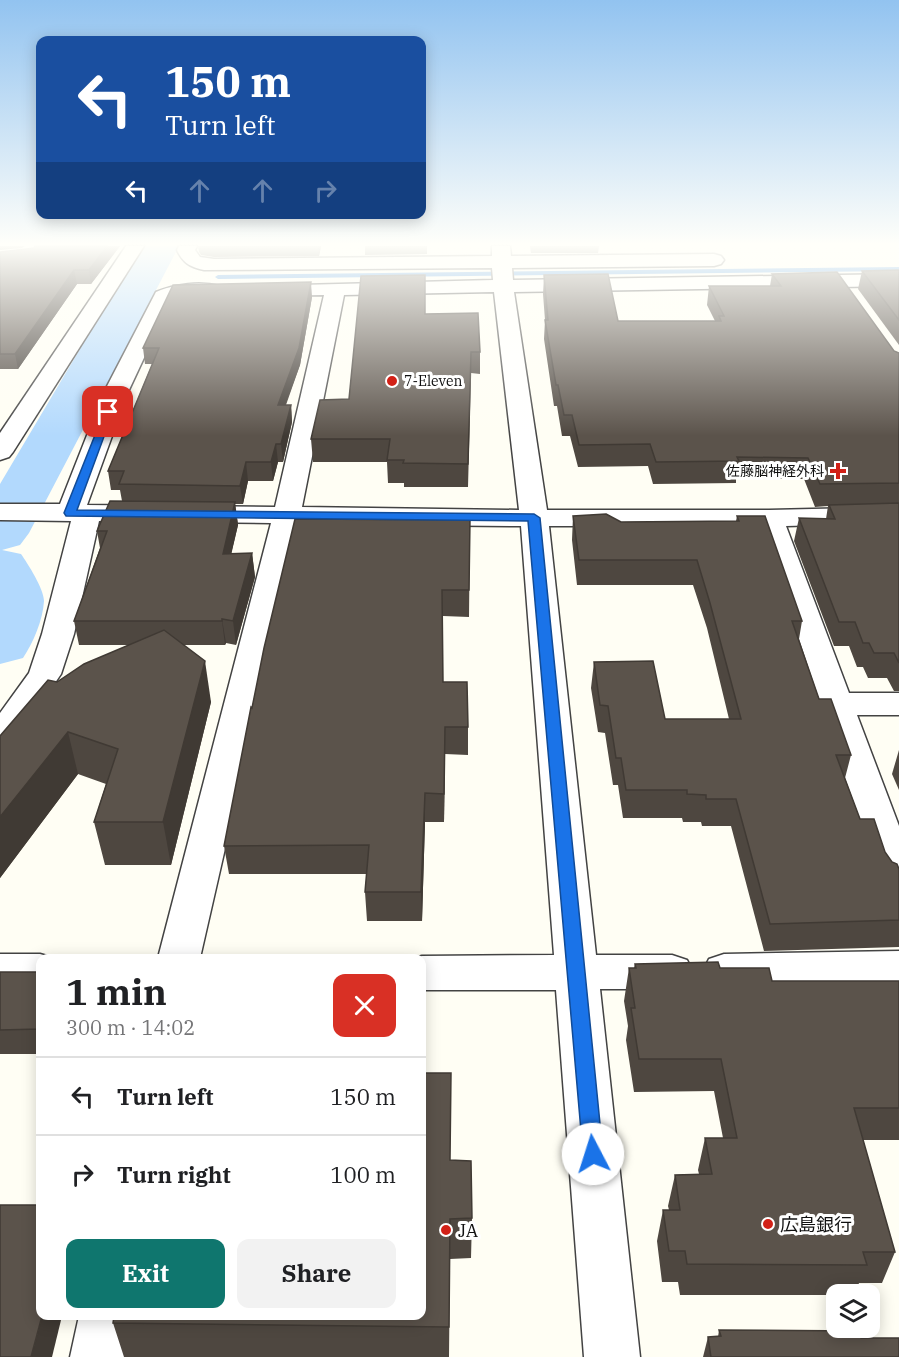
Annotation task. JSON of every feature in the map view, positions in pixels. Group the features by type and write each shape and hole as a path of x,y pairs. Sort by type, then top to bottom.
{"street":[{"path":"0,452 93,309"},
{"path":"0,738 45,674 58,634 70,513 116,392 156,309"},
{"path":"180,954 287,514 327,309"},
{"path":"507,309 534,518 612,1357"},
{"path":"0,512 534,518 770,518 899,515"},
{"path":"770,518 899,878"},
{"path":"836,704 899,704"},
{"path":"426,973 576,974 899,968"},
{"path":"0,971 36,971"},
{"path":"98,1357 105,1320"}],"building":[{"path":"0,309 46,309 15,354 0,354"},
{"path":"161,309 306,309 299,348 278,405 291,405 281,444 276,444 271,462 246,462 240,486 119,484 124,471 108,471 159,348 143,348"},
{"path":"358,309 425,309 425,314 478,313 480,352 471,352 468,464 403,463 404,460 387,460 390,439 311,439 320,400 349,399"},
{"path":"547,309 616,309 618,321 721,321 719,316 724,316 721,309 864,309 894,351 899,353 899,483 820,484 808,458 737,457 739,461 656,462 650,444 579,445 572,415 564,415 558,385 556,385 545,320 548,320"},
{"path":"891,309 899,309 899,320"},
{"path":"110,501 235,502 223,554 252,553 233,621 222,619 222,621 74,621 107,531 97,531"},
{"path":"899,503 899,663 894,653 874,653 869,643 863,643 855,622 839,622 799,518 835,519 829,505"},
{"path":"606,514 621,522 739,521 737,516 765,516 802,621 792,621 819,699 831,699 851,755 836,755 860,819 874,819 885,852 899,869 899,920 770,924 736,799 706,799 706,795 687,794 687,790 626,790 621,758 616,758 608,706 600,705 594,662 653,661 665,719 741,719 697,560 579,560 573,516"},
{"path":"295,519 470,520 469,590 442,590 443,682 467,682 468,727 445,727 444,794 425,793 421,892 365,892 369,845 224,846 251,707"},
{"path":"164,630 205,661 163,822 94,822 118,749 68,732 0,817 0,736 48,680 57,682 84,664"},
{"path":"718,962 720,968 769,968 772,981 899,981 899,1108 854,1108 895,1252 863,1252 867,1265 687,1264 685,1251 669,1251 663,1210 680,1210 675,1175 712,1174 705,1138 737,1138 721,1059 639,1059 631,1008 635,1008 629,968 636,968 635,964"},
{"path":"0,972 36,972 36,1029 0,1030"},
{"path":"426,1073 451,1073 450,1160 471,1161 472,1218 450,1219 449,1327 113,1323 113,1320 426,1320"},
{"path":"0,1205 36,1205 36,1320 41,1320 31,1357 0,1357"},
{"path":"719,1330 826,1331 826,1338 899,1338 899,1357 711,1357 708,1337 721,1336"}],"waterway":[{"path":"0,533 125,309"},
{"path":"0,567 13,599 0,644"}],"place":[{"name":"7-Eleven","path":"392,381"},
{"name":"佐藤脳神経外科","path":"838,471"},
{"name":"広島銀行","path":"768,1224"},
{"name":"JA","path":"446,1230"}],"route":[{"path":"108,412 70,513 534,518 593,1154"}]}
